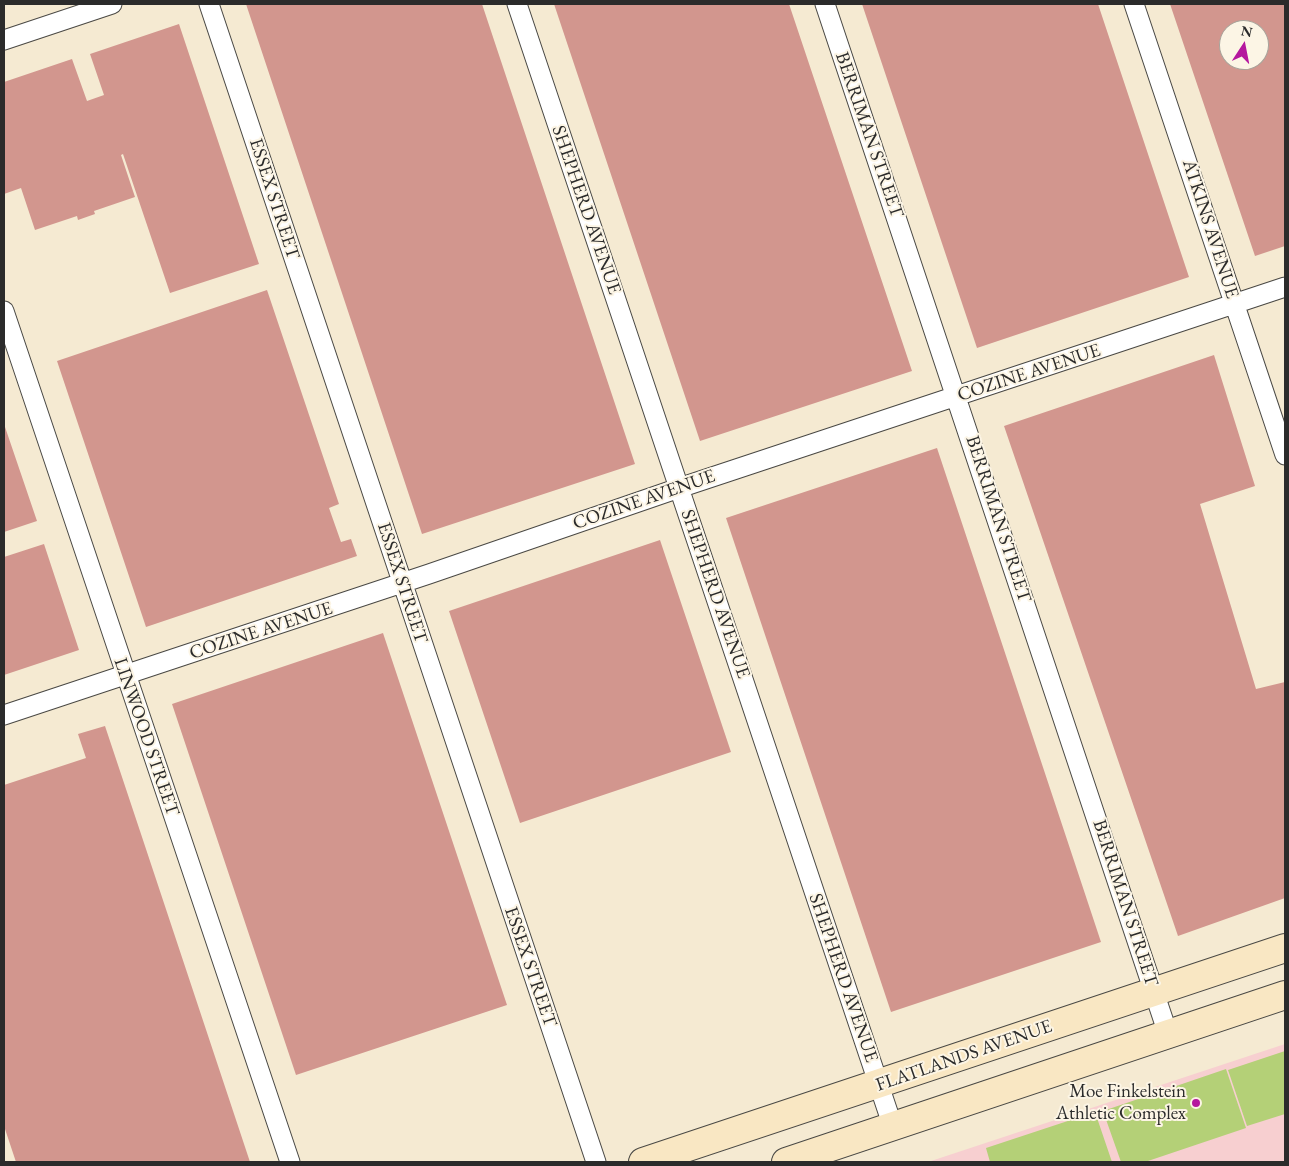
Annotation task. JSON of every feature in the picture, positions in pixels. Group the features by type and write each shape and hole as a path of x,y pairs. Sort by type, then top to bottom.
{"main road":[{"name":"FLATLANDS AVENUE","path":"643,1162 879,1085 1285,948"},
{"path":"786,1162 1285,995"}],"street":[{"path":"4,40 112,4"},
{"name":"ESSEX STREET","path":"209,4 596,1162"},
{"name":"SHEPHERD AVENUE","path":"517,4 893,1127"},
{"name":"BERRIMAN STREET","path":"825,4 1168,1034"},
{"name":"ATKINS AVENUE","path":"1134,4 1285,455"},
{"name":"COZINE AVENUE","path":"4,715 126,676 679,488 1285,288"},
{"name":"LINWOOD STREET","path":"4,311 290,1162"}],"shaded area":[{"name":"Moe Finkelstein Athletic Complex","path":"1285,1044 1285,1162 928,1162"}],"green space":[{"path":"1285,1051 1285,1114 1247,1126 1228,1070"},
{"path":"1226,1069 1246,1128 1145,1162 1121,1162 1103,1111"},
{"path":"1095,1112 1112,1162 990,1162 986,1148"}],"building":[{"path":"246,4 482,4 635,464 422,534"},
{"path":"554,4 789,4 912,371 700,441"},
{"path":"862,4 1098,4 1189,277 977,348"},
{"path":"1170,4 1285,4 1285,246 1255,256"},
{"path":"179,24 259,264 170,293 123,154 121,155 135,197 94,211 95,214 78,220 77,216 35,230 21,188 4,194 4,82 72,59 87,101 104,95 90,54"},
{"path":"267,290 339,504 329,508 341,542 351,539 357,556 146,627 57,361"},
{"path":"1214,355 1255,486 1200,504 1256,689 1285,682 1285,898 1178,936 1004,426"},
{"path":"4,424 37,521 4,532"},
{"path":"937,448 1101,942 891,1012 726,518"},
{"path":"660,540 731,752 520,823 449,611"},
{"path":"44,544 79,650 4,675 4,557"},
{"path":"383,633 507,1005 296,1075 172,704"},
{"path":"105,726 250,1162 16,1162 4,1126 4,785 86,758 78,734"}],"place":[{"name":"Moe Finkelstein Athletic Complex","path":"1196,1103"}]}
